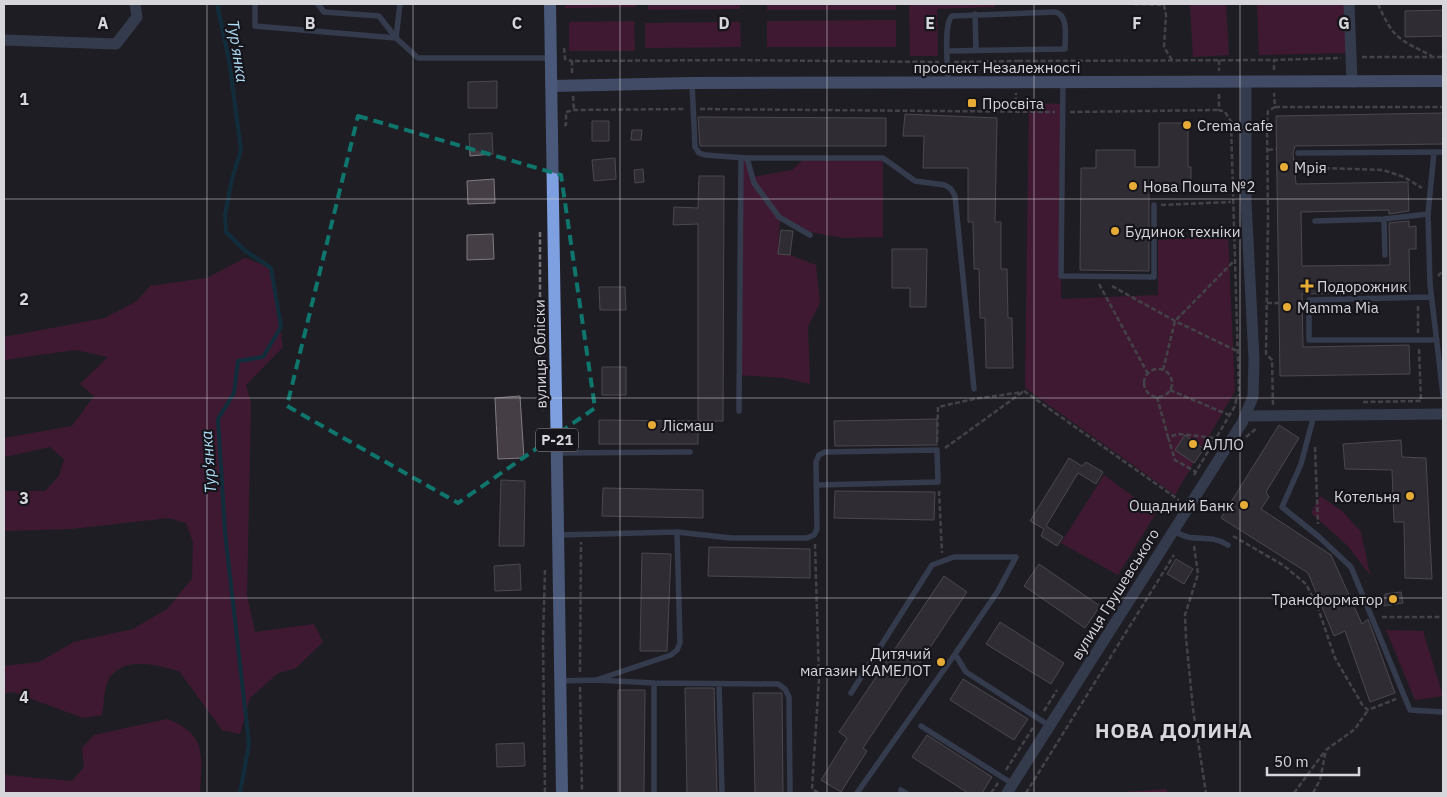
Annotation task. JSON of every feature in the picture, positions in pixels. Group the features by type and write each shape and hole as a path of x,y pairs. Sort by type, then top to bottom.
{"main road":[{"name":"вулиця Обліски","path":"550,4 562,793"},
{"name":"проспект Незалежності","path":"552,86 692,83 1443,81"}],"street":[{"path":"4,40 116,44 137,17 135,4"},
{"path":"1349,4 1352,82"},
{"name":"вулиця Грушевського","path":"1010,788 1246,416 1253,397 1254,359 1246,201 1246,82"},
{"path":"1246,416 1269,411 1314,415 1443,414"}],"lane":[{"path":"255,4 255,26 396,38"},
{"path":"318,4 324,12 379,16 396,38 418,58 551,58"},
{"path":"396,38 400,4"},
{"path":"948,51 1065,48 1065,21 1058,13 956,14 950,17 947,22 948,83"},
{"path":"975,14 976,50"},
{"path":"692,83 695,147 699,152 706,155 744,158 883,158 915,181 945,185 951,189 955,196 974,389"},
{"path":"1063,83 1061,276 1154,277 1154,205"},
{"path":"1434,152 1428,214 1431,297 1443,395"},
{"path":"1298,153 1443,152"},
{"path":"744,158 754,183 779,217 810,235"},
{"path":"739,412 744,158"},
{"path":"1316,220 1384,219 1428,214"},
{"path":"1384,219 1385,255"},
{"path":"1431,297 1309,300 1309,340 1437,340"},
{"path":"1314,415 1302,464 1282,507 1352,567 1410,710 1443,712"},
{"path":"559,534 678,532 731,538 807,538 814,535 817,529 816,462 819,455 825,452 937,450 938,482 817,485"},
{"path":"558,453 690,452"},
{"path":"1173,530 1184,538 1218,539 1228,545"},
{"path":"596,680 671,655 677,650 680,643 678,532"},
{"path":"850,693 932,564 954,557 1016,557 998,591 858,793"},
{"path":"954,654 966,672 1050,726"},
{"path":"561,680 778,684 785,689 789,697 790,793"},
{"path":"654,683 654,793"},
{"path":"720,684 722,793"},
{"path":"922,726 1002,776 1010,788"}],"path":[{"path":"1134,4 1164,4 1166,15 1164,47 1172,60"},
{"path":"1378,4 1390,30 1399,39 1434,57"},
{"path":"564,44 565,59 572,61 948,62 1443,57"},
{"path":"1274,60 1275,107"},
{"path":"572,61 574,110"},
{"path":"1015,110 1018,61"},
{"path":"1241,444 1269,411 1274,399 1272,360 1266,354 1268,111 1275,107 1443,107"},
{"path":"552,126 566,125 566,112 574,110 1015,110 1062,112 1219,110"},
{"path":"1192,478 1238,396 1231,124"},
{"path":"1267,150 1276,149"},
{"path":"1298,153 1307,164 1343,171 1383,170 1404,177 1415,186 1430,191"},
{"path":"1154,205 1232,202"},
{"path":"540,231 540,362 543,422"},
{"path":"1163,370 1175,321 1234,262"},
{"path":"1095,276 1175,321 1237,351"},
{"path":"1095,276 1148,374"},
{"path":"1359,403 1378,400 1421,400 1418,301"},
{"path":"1267,303 1279,303"},
{"path":"1155,370 1163,370 1171,378 1170,390 1165,396 1157,397 1150,395 1145,388 1144,381 1148,374 1155,370"},
{"path":"1170,390 1229,415"},
{"path":"937,454 1024,392"},
{"path":"937,454 938,407 974,398 1024,392 1179,500"},
{"path":"1238,396 1274,399"},
{"path":"1157,397 1175,460 1196,472"},
{"path":"1269,411 1282,407"},
{"path":"1168,437 1179,434 1216,438"},
{"path":"1315,443 1318,536"},
{"path":"938,482 942,561"},
{"path":"1173,508 1183,492"},
{"path":"581,534 580,680 582,793"},
{"path":"814,535 819,679 812,789 818,793"},
{"path":"1233,536 1282,564 1306,584 1318,608 1335,658 1363,706 1368,710"},
{"path":"1026,793 1184,538"},
{"path":"1193,538 1198,574 1185,615 1186,638 1193,709 1206,793"},
{"path":"545,565 543,640 545,793"},
{"path":"1373,617 1443,617"},
{"path":"991,793 1059,686"},
{"path":"1294,793 1326,750 1355,730 1368,710 1404,696"},
{"path":"1313,793 1320,780 1326,750"}],"highlighted area":[{"path":"358,116 561,175 595,408 458,503 287,406"}],"shaded area":[{"path":"565,4 636,4 636,7 565,8"},
{"path":"648,4 740,4 740,9 648,10"},
{"path":"767,4 896,4 896,10 767,10"},
{"path":"909,4 995,4 995,7 937,9 938,56 910,56"},
{"path":"1190,4 1226,4 1229,55 1193,57"},
{"path":"1257,4 1344,4 1346,53 1259,55"},
{"path":"896,20 896,47 767,47 767,21"},
{"path":"634,21 635,51 569,51 569,22"},
{"path":"740,22 741,47 645,48 645,23"},
{"path":"1029,103 1062,104 1061,299 1158,295 1158,240 1228,235 1235,391 1175,495 1025,388"},
{"path":"741,158 747,158 752,177 792,170 805,158 883,158 883,237 843,238 804,231 780,218 778,254 790,255 816,265 820,303 808,326 810,384 784,378 739,375"},
{"path":"245,258 271,268 283,347 246,385 251,403 247,595 255,632 314,624 323,642 296,668 278,673 250,698 240,734 222,730 179,671 152,665 134,664 125,666 117,670 110,677 105,690 102,715 83,718 13,692 4,693 4,666 39,662 74,642 133,629 167,609 192,579 193,542 186,523 168,518 71,529 4,531 4,491 45,491 59,476 64,459 50,447 4,457 4,438 72,426 94,396 80,384 108,357 75,350 4,360 4,337 105,318 137,301 150,286 207,278"},
{"path":"1104,475 1156,513 1118,575 1061,543"},
{"path":"1320,496 1342,511 1361,532 1370,575 1347,545 1311,513"},
{"path":"1386,630 1423,631 1443,696 1415,700"},
{"path":"167,719 180,725 196,739 201,757 200,793 4,793 4,775 72,781 84,767 82,748 94,735"},
{"path":"1167,789 1167,793 1109,793"}],"building":[{"path":"1443,10 1443,36 1405,37 1405,11"},
{"path":"497,81 497,108 468,108 468,82"},
{"path":"1443,113 1443,144 1295,146 1293,153 1296,184 1408,182 1409,211 1389,214 1389,210 1301,212 1302,266 1390,265 1389,223 1409,221 1409,227 1416,226 1416,249 1409,249 1410,292 1302,294 1303,347 1409,345 1410,374 1280,376 1276,116"},
{"path":"905,114 997,118 995,222 1001,222 1001,269 1007,269 1008,318 1012,318 1013,368 986,368 985,318 980,318 979,269 974,269 973,222 968,222 968,168 923,168 924,136 903,136"},
{"path":"698,117 886,118 886,146 700,146"},
{"path":"592,121 609,121 609,141 592,141"},
{"name":"Будинок техніки","path":"1159,123 1188,123 1188,167 1191,167 1191,191 1149,191 1149,271 1080,270 1081,168 1096,168 1096,150 1135,150 1135,167 1159,167"},
{"path":"632,130 642,130 641,140 631,140"},
{"path":"492,133 493,154 470,156 469,134"},
{"path":"615,158 616,179 594,181 592,160"},
{"path":"643,169 644,182 635,183 634,170"},
{"path":"699,176 724,176 723,421 698,421 698,224 673,225 674,207 698,208"},
{"path":"494,179 495,203 468,204 467,181"},
{"path":"781,230 793,231 790,255 778,254"},
{"path":"493,234 494,259 467,260 467,235"},
{"path":"892,249 927,249 926,307 910,307 910,288 892,288"},
{"path":"599,287 625,287 626,310 600,310"},
{"path":"602,367 626,367 626,395 602,395"},
{"path":"520,396 524,458 498,459 495,398"},
{"path":"937,419 937,445 835,446 834,421"},
{"path":"599,420 698,421 698,444 599,444"},
{"path":"1279,425 1299,438 1266,492 1269,497 1261,509 1331,555 1362,624 1368,619 1395,693 1370,702 1345,631 1334,636 1308,573 1221,518"},
{"path":"1185,435 1204,449 1194,463 1175,450"},
{"name":"Котельня","path":"1401,440 1402,457 1426,458 1432,579 1405,578 1404,522 1394,522 1392,470 1345,469 1343,444"},
{"path":"1069,458 1082,466 1086,462 1103,472 1096,484 1078,473 1046,526 1063,537 1057,546 1041,536 1044,529 1030,521"},
{"path":"501,480 525,481 524,546 499,546"},
{"path":"603,488 703,490 703,518 602,516"},
{"path":"835,491 935,492 934,520 834,518"},
{"path":"709,547 810,549 810,578 708,576"},
{"path":"642,553 671,554 667,651 640,651"},
{"path":"1176,559 1193,569 1184,584 1167,574"},
{"path":"520,564 521,590 495,591 494,566"},
{"path":"1039,564 1100,606 1085,628 1024,586"},
{"path":"944,576 967,592 863,748 867,751 841,792 821,780 847,738 839,732"},
{"name":"Трансформатор","path":"1401,592 1403,603 1384,606 1385,594"},
{"path":"1000,622 1064,663 1051,684 986,644"},
{"path":"963,679 1028,719 1014,740 950,700"},
{"path":"685,688 714,688 717,793 687,793"},
{"path":"618,690 645,690 644,793 618,793"},
{"path":"753,693 782,693 783,793 755,793"},
{"path":"927,735 992,777 982,793 968,793 912,757"},
{"path":"524,743 525,766 497,767 496,744"}],"waterway":[{"name":"Тур'янка","path":"217,4 229,60 241,150 232,179 225,215 226,232 244,250 271,268 281,327 263,357 238,361 234,393 218,419 225,532 249,744 240,793"}],"place":[{"name":"Просвіта","path":"972,103"},
{"name":"Crema cafe","path":"1187,125"},
{"name":"Мрія","path":"1284,167"},
{"name":"Нова Пошта №2","path":"1133,186"},
{"name":"Будинок техніки","path":"1115,231"},
{"name":"Подорожник","path":"1307,286"},
{"name":"Mamma Mia","path":"1287,307"},
{"name":"Лісмаш","path":"652,425"},
{"name":"АЛЛО","path":"1193,444"},
{"name":"Котельня","path":"1410,496"},
{"name":"Ощадний Банк","path":"1244,505"},
{"name":"Трансформатор","path":"1393,599"},
{"name":"Дитячий магазин КАМЕЛОТ","path":"941,662"}],"district":[{"name":"НОВА ДОЛИНА","path":"1174,730"}]}
